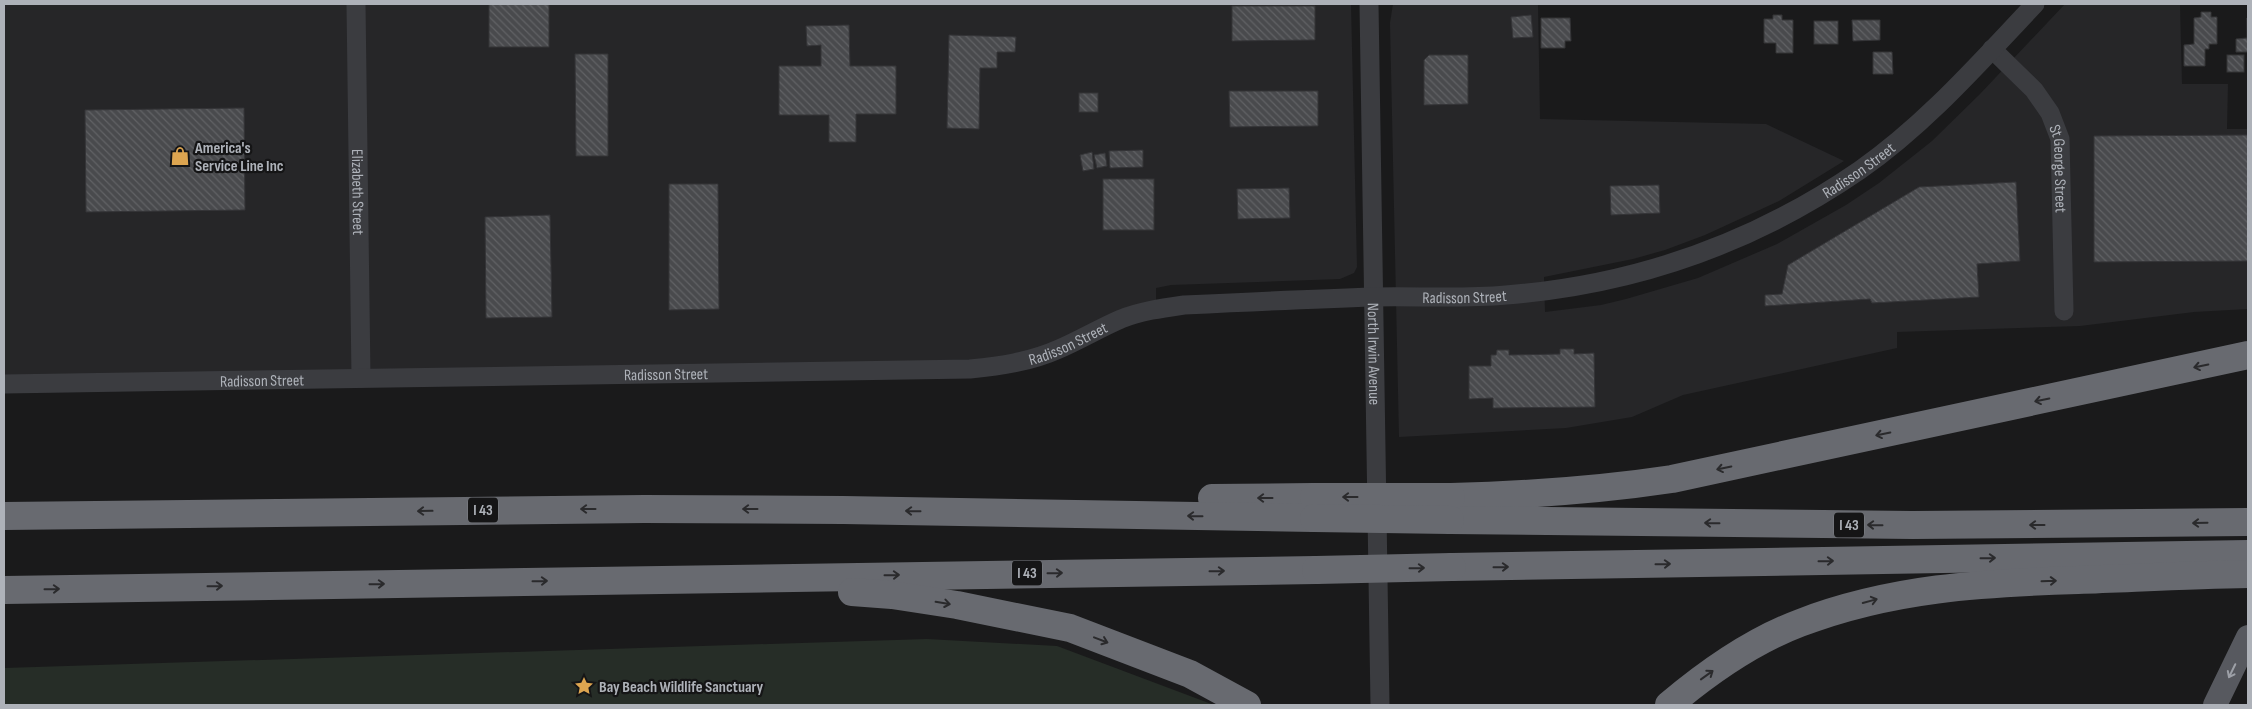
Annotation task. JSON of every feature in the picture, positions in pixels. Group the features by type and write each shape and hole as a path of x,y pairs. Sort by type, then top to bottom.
{"highway":[{"path":"1451,508 1523,495 1622,486 1672,479 2248,355"},
{"name":"I 43","path":"4,516 468,510 961,512 1451,508 1913,525 2248,522"},
{"path":"1669,705 1721,665 1771,636 1800,622 1873,600 1949,587 2242,564"},
{"name":"I 43","path":"4,590 1452,568 2242,564"},
{"path":"739,578 829,590 892,595 957,605 1070,628 1190,674 1247,705"}],"main road":[{"path":"2215,705 2248,637"}],"street":[{"name":"Elizabeth Street","path":"356,4 361,378"},
{"name":"North Irwin Avenue","path":"1369,4 1380,705"},
{"name":"Radisson Street","path":"4,384 970,370 1026,361 1058,349 1122,319 1156,309 1184,304 1374,297 1504,295 1564,289 1623,278 1714,249 1758,230 1811,202 1861,169 1899,140 1935,108 2035,4"},
{"name":"St George Street","path":"1992,49 2034,90 2050,113 2060,139 2064,311"}],"shaded area":[{"path":"4,4 1351,4 1357,267 1354,273 1340,279 1171,285 1156,288 1156,309 1025,361 4,384"},
{"path":"1393,4 1538,4 1540,119 1766,124 1844,161 1779,201 1705,235 1665,250 1633,259 1544,277 1545,312 1601,305 1698,278 1777,244 1846,205 1879,183 1932,141 1980,94 2065,4 2180,4 2182,84 2228,84 2227,129 2248,129 2248,309 2194,312 2080,326 1897,332 1897,348 1683,395 1632,417 1566,428 1399,437 1390,23"},
{"name":"Bay Beach Wildlife Sanctuary","path":"927,639 1057,646 1214,705 4,705 4,668"}],"building":[{"path":"489,4 549,4 549,47 489,47"},
{"path":"1232,6 1315,6 1315,40 1232,41"},
{"path":"2201,12 2211,12 2211,17 2217,17 2217,44 2209,44 2209,49 2205,49 2205,66 2184,66 2184,45 2194,44 2194,18 2201,17"},
{"path":"1531,15 1533,37 1513,38 1511,17"},
{"path":"1773,15 1782,15 1782,20 1793,20 1793,53 1776,53 1776,43 1764,43 1764,19 1773,19"},
{"path":"1541,18 1570,18 1571,41 1565,41 1565,48 1541,48"},
{"path":"2247,18 2248,52 2236,52 2236,39 2247,38"},
{"path":"1852,20 1880,20 1880,40 1853,41"},
{"path":"1814,21 1838,21 1838,44 1814,44"},
{"path":"849,25 850,66 896,66 896,114 856,114 856,142 829,142 829,115 779,115 779,66 821,66 821,45 807,46 806,26"},
{"path":"949,35 1016,37 1015,52 997,52 997,68 980,68 979,129 947,128"},
{"path":"1873,52 1892,52 1893,74 1873,74"},
{"path":"575,54 608,54 608,156 576,156"},
{"path":"1429,55 1468,55 1468,104 1424,105 1424,60"},
{"path":"2227,55 2244,55 2244,72 2227,72"},
{"path":"1229,91 1318,91 1318,126 1230,127"},
{"path":"1079,93 1098,93 1098,112 1079,112"},
{"path":"244,108 245,210 86,212 85,110"},
{"path":"2248,135 2248,261 2094,262 2094,136"},
{"path":"1143,150 1143,167 1110,168 1109,151"},
{"path":"1092,152 1094,169 1083,171 1080,155"},
{"path":"1105,153 1107,166 1097,168 1094,155"},
{"path":"1103,179 1154,179 1154,230 1103,230"},
{"path":"2016,182 2020,261 1977,264 1979,297 1872,303 1870,299 1765,306 1765,295 1782,294 1788,265 1919,187"},
{"path":"669,184 718,184 719,309 669,310"},
{"path":"1659,185 1660,213 1611,215 1610,186"},
{"path":"1289,188 1290,218 1238,219 1237,189"},
{"path":"550,215 552,317 486,318 485,217"},
{"path":"1560,349 1574,349 1574,354 1594,353 1595,407 1493,408 1493,398 1469,399 1469,366 1491,366 1491,355 1496,355 1497,350 1509,350 1509,355 1560,354"}],"place":[{"name":"America's Service Line Inc","path":"180,156"},
{"name":"Bay Beach Wildlife Sanctuary","path":"584,686"}]}
